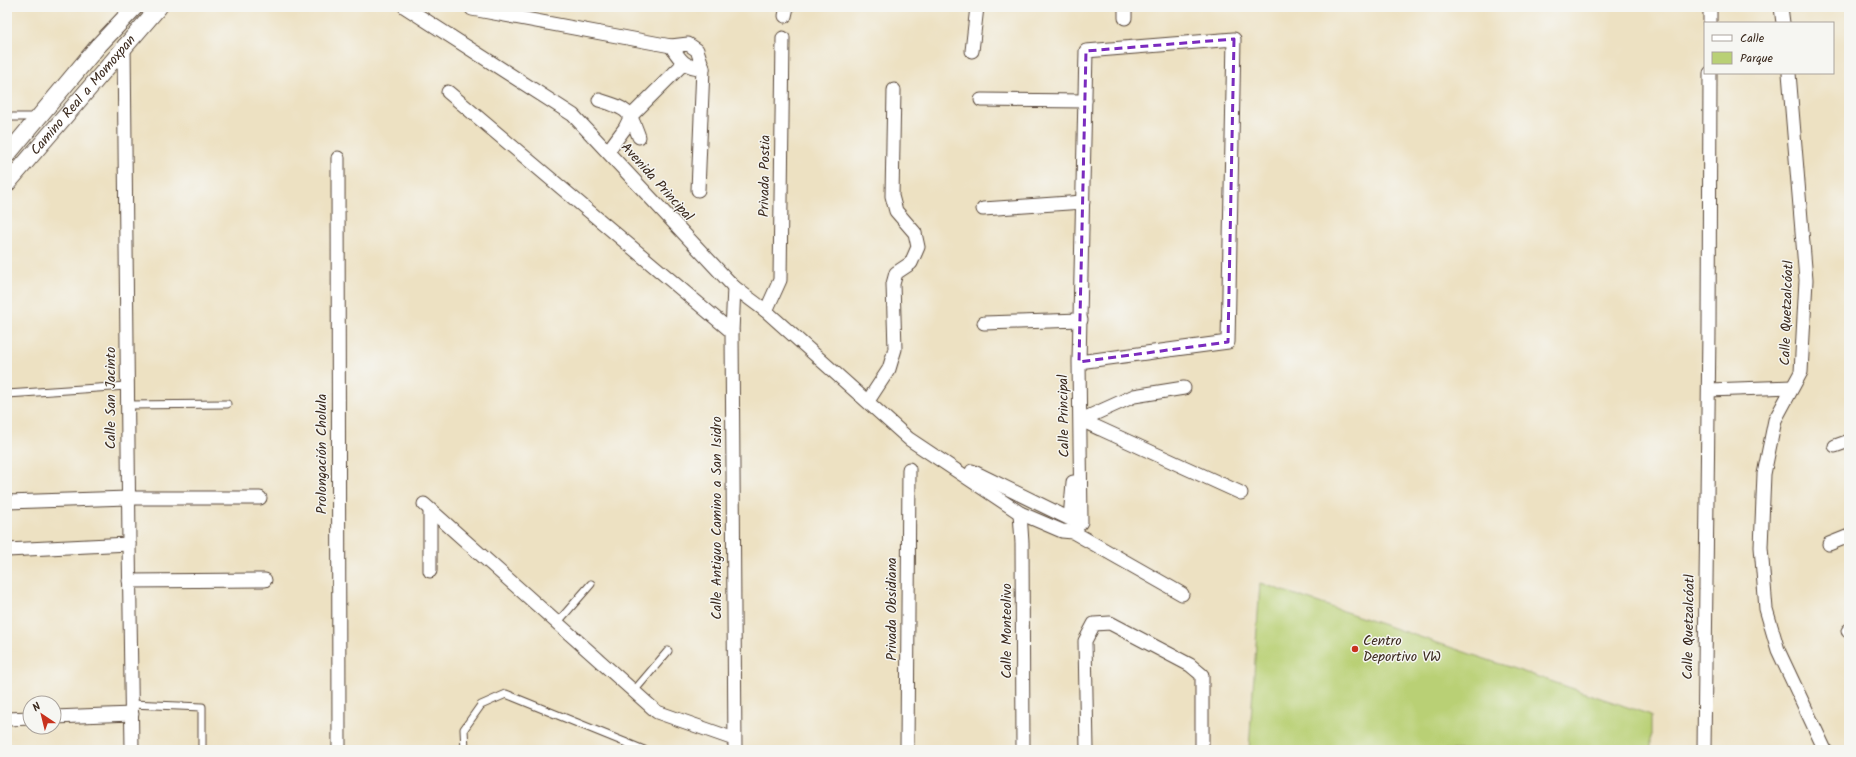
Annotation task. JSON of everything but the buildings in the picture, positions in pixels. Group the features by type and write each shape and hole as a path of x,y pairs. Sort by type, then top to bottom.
{"street":[{"name":"Camino Real a Momoxpan","path":"7,155 98,46 135,7"},
{"name":"Camino Real a Momoxpan","path":"7,184 159,7"},
{"name":"Avenida Principal","path":"405,7 573,115 734,287 766,311 868,401"},
{"path":"972,52 977,7"},
{"path":"1710,7 1710,22"},
{"path":"1781,7 1783,22"},
{"path":"472,9 671,46 688,44 697,50 703,68 698,190"},
{"name":"Privada Postia","path":"766,311 780,280 783,38"},
{"name":"Calle Principal","path":"1073,532 1080,522 1081,420 1078,320 1083,202 1086,52 1234,39 1228,342 1080,362"},
{"name":"Calle San Jacinto","path":"124,46 128,544 132,750"},
{"path":"671,46 684,63 693,68 703,68"},
{"path":"608,151 628,122 684,63"},
{"name":"Calle Quetzalcóatl","path":"1704,750 1709,390 1710,74"},
{"name":"Calle Quetzalcóatl","path":"1789,74 1806,280 1801,372 1775,420 1764,474 1761,547 1766,609 1778,650 1824,750"},
{"path":"894,90 892,196 896,211 915,233 918,247 911,263 896,273 894,278 895,349 889,369 868,401 909,439 1020,513 1062,531 1073,532 1182,594"},
{"path":"448,92 732,332"},
{"path":"599,100 618,106 638,137"},
{"path":"981,100 1085,101"},
{"name":"Prolongación Cholula","path":"338,158 339,750"},
{"path":"983,209 1083,202"},
{"name":"Calle Antiguo Camino a San Isidro","path":"734,287 732,332 734,744"},
{"path":"972,471 1070,519 1075,463 1078,320 984,323"},
{"path":"1081,420 1134,396 1184,388"},
{"path":"1709,390 1792,388"},
{"path":"1081,420 1100,429"},
{"path":"1081,420 1242,494"},
{"path":"1835,446 1849,441"},
{"name":"Privada Obsidiana","path":"907,750 909,469"},
{"path":"7,502 128,498 260,498"},
{"path":"430,571 427,507 657,712 734,744"},
{"name":"Calle Monteolivo","path":"1020,513 1022,543 1023,750"},
{"path":"1829,544 1849,536"},
{"path":"7,550 128,544"},
{"path":"129,581 265,580"},
{"path":"1087,750 1085,641 1094,624 1110,623 1190,665 1202,675 1202,750"},
{"path":"62,716 132,709"},
{"path":"8,719 22,718"}],"lane":[{"path":"7,117 39,117"},
{"path":"7,394 127,386"},
{"path":"127,405 227,404"},
{"path":"557,623 591,584"},
{"path":"634,691 668,651"},
{"path":"465,750 464,729 480,704 506,694 644,750"},
{"path":"132,709 202,707 202,750"}],"highlighted area":[{"path":"1234,39 1228,342 1079,362 1086,51"}],"green space":[{"name":"Centro Deportivo VW","path":"1260,583 1651,715 1651,750 1249,750"}],"place":[{"name":"Centro Deportivo VW","path":"1355,649"}]}
